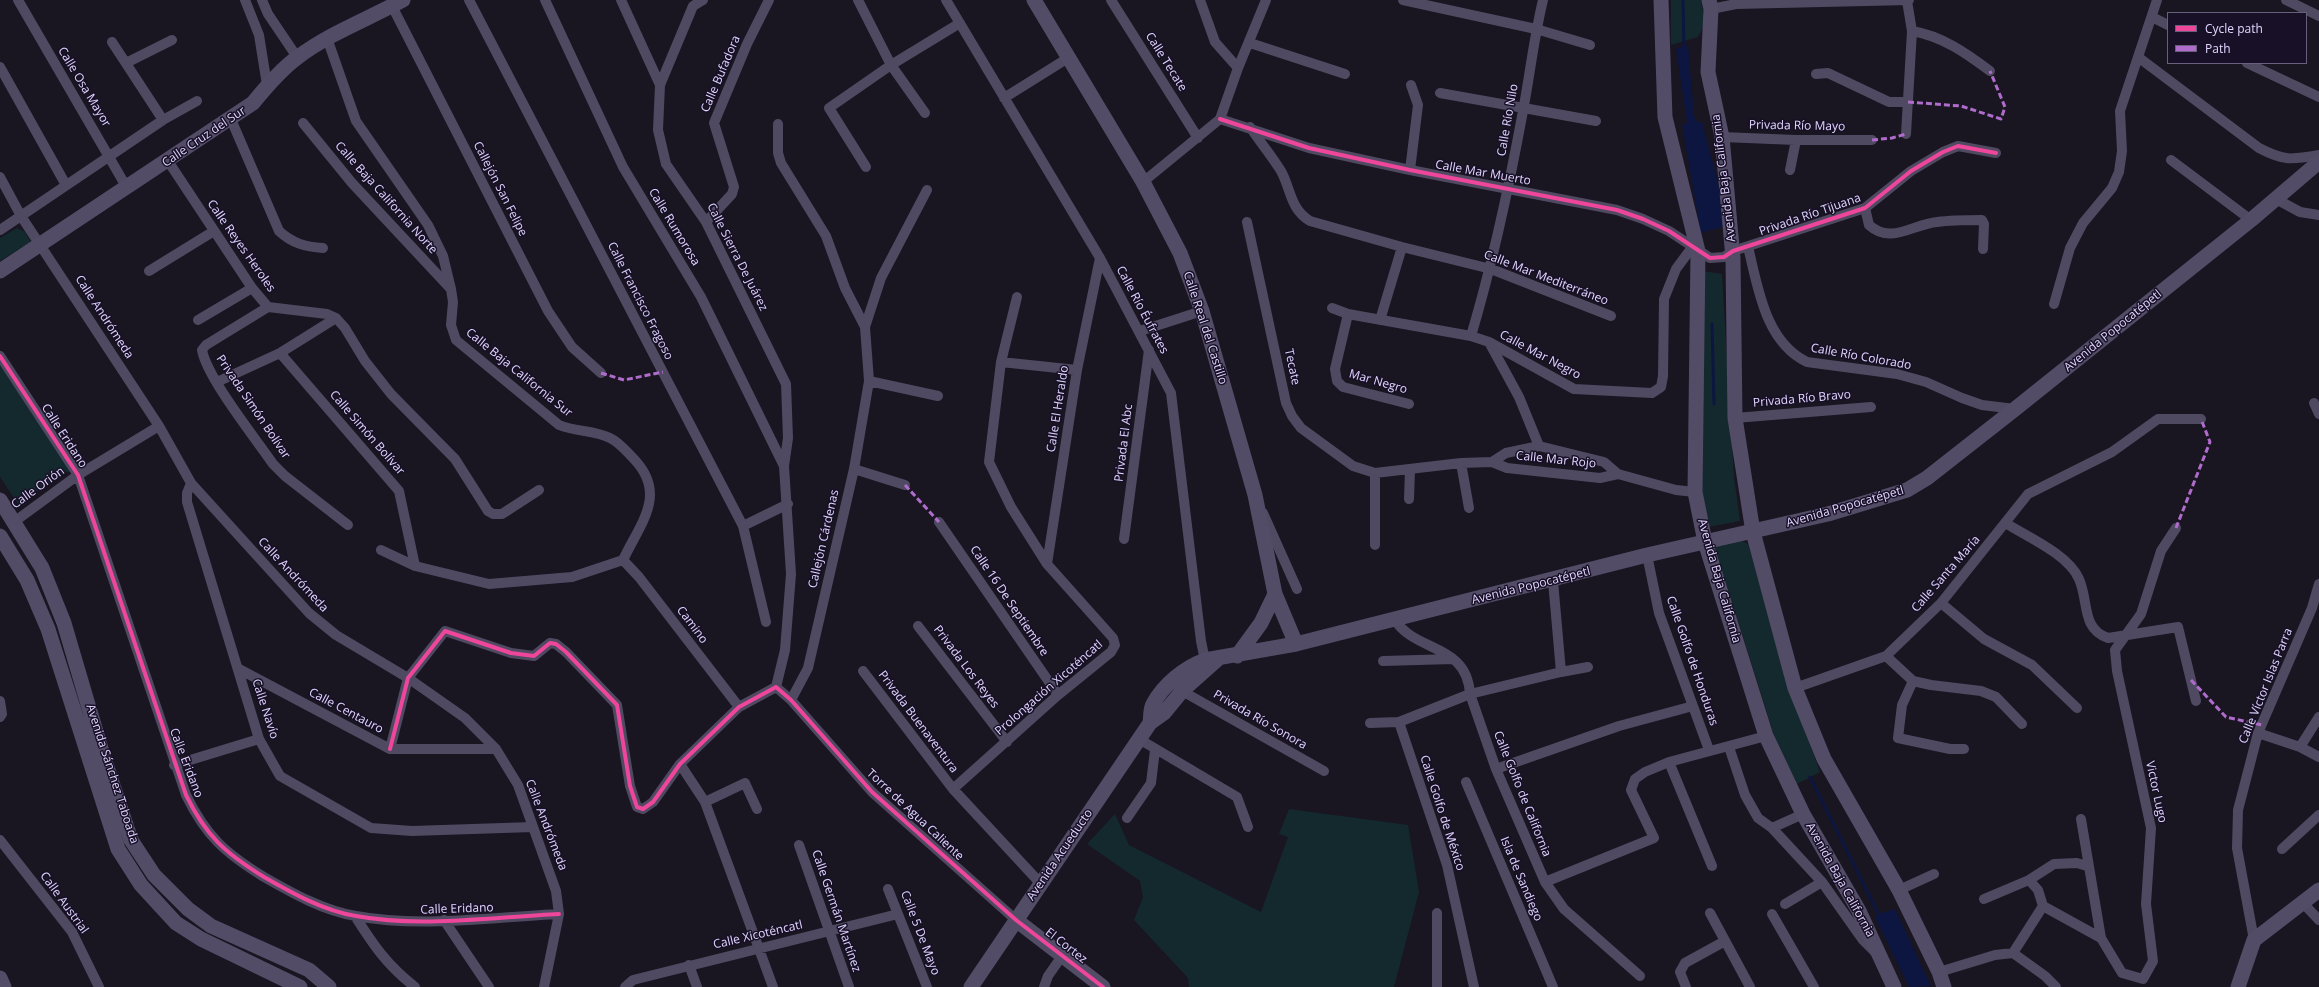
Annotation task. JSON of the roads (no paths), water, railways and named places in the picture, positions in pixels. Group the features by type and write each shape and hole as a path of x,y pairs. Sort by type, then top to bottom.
{"main road":[{"name":"Calle Real del Castillo","path":"1034,0 1143,182 1180,252 1202,311 1255,495 1275,594 1296,644"},
{"name":"Avenida Baja California","path":"1661,0 1665,117 1696,248 1695,492 1705,542 1766,736 1803,814 1859,912 1894,987"},
{"name":"Calle Cruz del Sur","path":"0,271 168,161 230,117 253,103 267,85 297,57 327,38 398,3"},
{"name":"Avenida Baja California","path":"1710,4 1708,72 1722,137 1732,251 1735,418 1753,532 1795,688 1824,759 1899,890 1939,972 1944,987"},
{"name":"Avenida Popocatépetl","path":"1296,644 1553,581 1647,555 1828,514 1907,490 1927,478 2015,409 2251,220 2319,162"},
{"name":"Avenida Sánchez Taboada","path":"0,500 42,568 64,623 102,752 131,840 154,875 188,909 212,926 308,970 329,987"},
{"name":"Avenida Sánchez Taboada","path":"0,536 28,580 48,629 118,849 141,886 176,923 201,939 300,987"},
{"path":"1237,656 1261,623 1275,594"},
{"name":"Avenida Acueducto","path":"1150,723 1152,706 1170,682 1192,665 1210,663 1296,644"},
{"name":"Avenida Acueducto","path":"971,987 1150,723 1164,713 1182,691 1210,663"},
{"path":"2238,987 2254,940 2319,890"},
{"name":"El Cortez","path":"1016,920 1103,987"},
{"path":"0,978 4,987"}],"street":[{"name":"Calle Osa Mayor","path":"18,0 127,188"},
{"path":"245,0 259,34 267,85"},
{"path":"262,0 268,14 297,57"},
{"name":"Calle Francisco Fragoso","path":"469,0 743,526 766,622"},
{"name":"Calle Rumorosa","path":"545,0 623,168 701,297 784,466"},
{"name":"Calle Sierra De Juárez","path":"622,0 660,85 658,130 666,164 706,222 786,384 788,438 784,466"},
{"path":"660,85 692,3 703,0"},
{"name":"Calle Bufadora","path":"706,222 732,194 734,187 714,123 747,44 769,0"},
{"path":"858,0 891,65 925,113"},
{"name":"Calle Río Éufrates","path":"946,0 1100,258 1171,393 1210,663"},
{"name":"Calle Tecate","path":"1111,0 1198,138"},
{"path":"1200,0 1215,42 1238,68"},
{"path":"1143,182 1220,119 1238,68 1250,43 1266,0"},
{"path":"1403,0 1536,29 1590,45"},
{"name":"Calle Río Nilo","path":"1471,336 1491,269 1509,188 1524,109 1536,29 1543,0"},
{"path":"2054,304 2070,248 2083,223 2112,188 2119,172 2122,151 2120,111 2157,0"},
{"path":"2286,0 2319,16"},
{"path":"1710,4 1908,1 1912,31 1906,134"},
{"name":"Callejón San Felipe","path":"398,3 548,311 572,347 601,374"},
{"path":"2152,17 2167,24"},
{"path":"866,167 829,108 891,65 960,23"},
{"path":"1912,31 1926,33 1958,48 1990,71"},
{"name":"Calle Baja California Sur","path":"327,38 356,120 428,224 443,256 451,289 453,302 451,325 456,340 559,425 571,430 610,438 638,464 648,477 651,489 649,505 624,560"},
{"path":"126,63 172,40"},
{"path":"112,42 163,120"},
{"path":"1250,43 1345,74"},
{"path":"1004,98 1068,58"},
{"path":"2138,58 2258,148 2274,156 2292,160 2319,155"},
{"path":"2249,64 2319,97"},
{"path":"0,66 66,185"},
{"path":"1816,74 1828,73 1889,102 1908,102"},
{"path":"1410,170 1418,105 1411,85"},
{"path":"1440,93 1596,121"},
{"path":"0,230 163,120 197,101"},
{"path":"230,117 279,231 295,243 307,247 323,248"},
{"name":"Calle Mar Muerto","path":"1220,119 1250,127 1309,148 1410,170 1617,210 1644,218 1669,231 1710,258 1724,257 1732,251"},
{"name":"Calle Baja California Norte","path":"303,123 352,183 451,289"},
{"path":"778,124 778,153 781,163 826,236 845,288 865,326"},
{"name":"Calle Mar Mediterráneo","path":"1250,127 1281,172 1296,209 1302,216 1319,224 1402,247 1491,269 1611,316"},
{"name":"Privada Río Mayo","path":"1722,137 1796,140 1872,140"},
{"path":"1790,170 1796,140"},
{"name":"Privada Río Tijuana","path":"1732,251 1865,208 1911,170 1943,152 1958,146 1996,153"},
{"path":"2171,160 2251,220"},
{"name":"Calle Reyes Heroles","path":"168,161 252,288 268,307 327,314 336,318"},
{"name":"Calle Andrómeda","path":"0,177 21,216 159,426 191,483 313,617 336,635 408,678 465,718 496,749 518,785 556,891 559,914 544,987"},
{"name":"Callejón Cárdenas","path":"791,700 808,668 854,469 870,381 865,326 881,278 927,190"},
{"path":"2276,199 2300,212 2319,215"},
{"path":"1865,208 1869,225 1882,233 1901,233 1936,222 1982,220 1984,224 1983,249"},
{"name":"Tecate","path":"1248,222 1286,403 1292,416 1301,428 1353,466 1375,473"},
{"path":"149,271 214,231"},
{"path":"1380,320 1402,247"},
{"name":"Calle Río Colorado","path":"1748,247 1761,301 1769,320 1787,348 1796,357 1807,362 1897,374 1926,382 1982,405 2015,409"},
{"name":"Calle Mar Negro","path":"1332,308 1348,314 1471,336 1488,342 1574,389 1652,393 1661,387 1663,376 1664,299 1676,269 1696,248"},
{"name":"Calle El Heraldo","path":"1047,564 1077,370 1100,258"},
{"path":"198,320 252,288"},
{"name":"Prolongación Xicoténcatl","path":"953,789 1058,695 1112,652 1115,645 1113,638 1047,564 1011,507 989,462 1001,362 1017,297"},
{"name":"Privada Simón Bolívar","path":"268,307 206,345 202,350 204,356 217,382 273,464 285,476 348,525"},
{"path":"1140,332 1202,311"},
{"name":"Mar Negro","path":"1348,314 1335,369 1337,381 1343,387 1409,404"},
{"path":"217,382 280,353 336,318 345,328 365,361 391,394 455,459 485,507 492,514 502,514 539,490"},
{"path":"1488,342 1519,396 1539,446"},
{"name":"Privada El Abc","path":"1124,539 1149,350"},
{"name":"Calle Simón Bolívar","path":"280,353 399,491 415,566"},
{"name":"Calle Eridano","path":"0,356 78,475 174,765 199,821 230,855 276,884 324,908 355,916 390,921 444,920 559,914"},
{"path":"1001,362 1077,370"},
{"path":"870,381 938,396"},
{"path":"2314,403 2319,414"},
{"name":"Privada Río Bravo","path":"1735,418 1871,407"},
{"name":"Calle Santa María","path":"1795,688 1886,656 1942,603 2006,524 2028,494 2112,452 2158,419 2201,419"},
{"name":"Calle Orión","path":"14,522 78,475 159,426"},
{"name":"Calle Mar Rojo","path":"1492,462 1506,453 1539,446 1604,462 1618,474 1676,490 1695,492"},
{"name":"Calle Mar Rojo","path":"1375,473 1461,463 1492,462 1507,468 1600,478 1618,474"},
{"path":"1461,463 1469,508"},
{"path":"390,749 408,678 445,631 511,653 534,656 550,643 556,644 566,652 617,705 630,786 637,806 643,809 652,802 680,764 739,708 776,687 785,650 791,574 788,504 784,466"},
{"path":"854,469 904,485"},
{"path":"1409,499 1410,470"},
{"path":"1375,473 1375,545"},
{"name":"Calle Navío","path":"191,483 187,493 187,502 239,669 259,739 280,776 371,828 412,830 533,827"},
{"path":"1255,495 1298,589"},
{"path":"743,526 788,504"},
{"name":"Calle 16 De Septiembre","path":"939,522 1058,695"},
{"path":"2006,524 2068,562 2079,579 2091,627 2099,634 2108,638 2178,627 2196,701"},
{"name":"Victor Lugo","path":"2101,938 2122,973 2143,979 2153,961 2146,904 2152,828 2116,670 2115,650 2141,614 2161,551 2176,528"},
{"path":"381,550 415,566 489,584 572,577 624,560"},
{"name":"Calle Golfo de Honduras","path":"1647,555 1659,613 1709,750"},
{"name":"Camino","path":"624,560 639,577 739,708"},
{"path":"1553,581 1561,672"},
{"name":"Calle Víctor Islas Parra","path":"2254,940 2237,848 2238,810 2258,733 2312,608 2319,584"},
{"path":"1942,603 1984,640 2032,665 2077,708"},
{"name":"Calle Golfo de California","path":"1395,620 1408,635 1442,650 1466,675 1469,681 1470,694 1496,769 1545,882 1564,910 1640,976"},
{"name":"Privada Los Reyes","path":"918,626 1007,742"},
{"path":"1886,656 1913,681 1932,686 1981,691 1996,697 2022,724"},
{"path":"1383,661 1452,659"},
{"path":"1370,723 1399,722 1470,694 1588,667"},
{"name":"Calle Centauro","path":"239,669 390,749 496,749"},
{"name":"Privada Buenaventura","path":"863,671 953,789 1041,884"},
{"path":"1913,681 1902,705 1898,738 1950,749 1964,749"},
{"path":"776,687 791,700"},
{"name":"Privada Río Sonora","path":"1182,691 1324,772"},
{"name":"Torre de Agua Caliente","path":"791,700 872,792 1016,920"},
{"path":"0,701 2,714 0,717"},
{"path":"1496,769 1619,726 1693,706"},
{"path":"2300,747 2319,717"},
{"name":"Calle Golfo de México","path":"1399,722 1447,865 1474,987"},
{"path":"2258,733 2300,747 2319,757"},
{"path":"1545,882 1654,838 1631,790 1635,779 1645,772 1669,762 1709,750 1729,747 1766,736"},
{"path":"174,765 259,739"},
{"path":"1139,739 1155,750 1237,797 1248,827"},
{"path":"1729,747 1745,795 1758,818 1772,828 1822,882 1863,940 1882,959"},
{"path":"1127,818 1150,783 1155,750"},
{"path":"1669,762 1712,866"},
{"path":"680,764 705,802 774,987"},
{"name":"Isla de Sandiego","path":"1466,782 1553,987"},
{"path":"705,802 744,783 757,809"},
{"path":"1772,828 1803,814"},
{"path":"2282,849 2319,815"},
{"path":"2081,819 2087,866 2101,938"},
{"name":"Calle Austrial","path":"0,840 72,932 99,987"},
{"name":"Calle Germán Martínez","path":"799,845 849,987"},
{"path":"1984,899 2029,880 2054,864 2077,863 2087,866"},
{"path":"1899,890 1934,874"},
{"path":"2029,880 2038,890 2043,906 2101,938"},
{"path":"1785,904 1822,882"},
{"name":"Calle 5 De Mayo","path":"888,889 927,987"},
{"path":"2303,903 2319,920"},
{"path":"2013,953 2043,906"},
{"path":"1436,987 1438,913"},
{"path":"1710,913 1750,987"},
{"name":"Calle Xicoténcatl","path":"625,986 632,980 898,914"},
{"path":"1772,914 1814,987"},
{"path":"355,916 381,956 397,973 415,987"},
{"path":"444,920 489,987"},
{"path":"1686,987 1680,972 1685,963 1725,941"},
{"path":"1939,972 1995,955 2013,953 2045,976 2056,987"},
{"path":"1044,987 1048,976 1062,956"},
{"path":"689,965 696,987"}],"water":[{"path":"1688,45 1694,115 1697,122 1702,122 1729,225 1701,233 1682,125 1687,123 1676,49"},
{"path":"1895,909 1931,986 1909,987 1875,917 1879,914"}],"waterway":[{"path":"1683,0 1684,50"},
{"path":"1712,324 1714,404"},
{"path":"1810,777 1880,917"}]}
